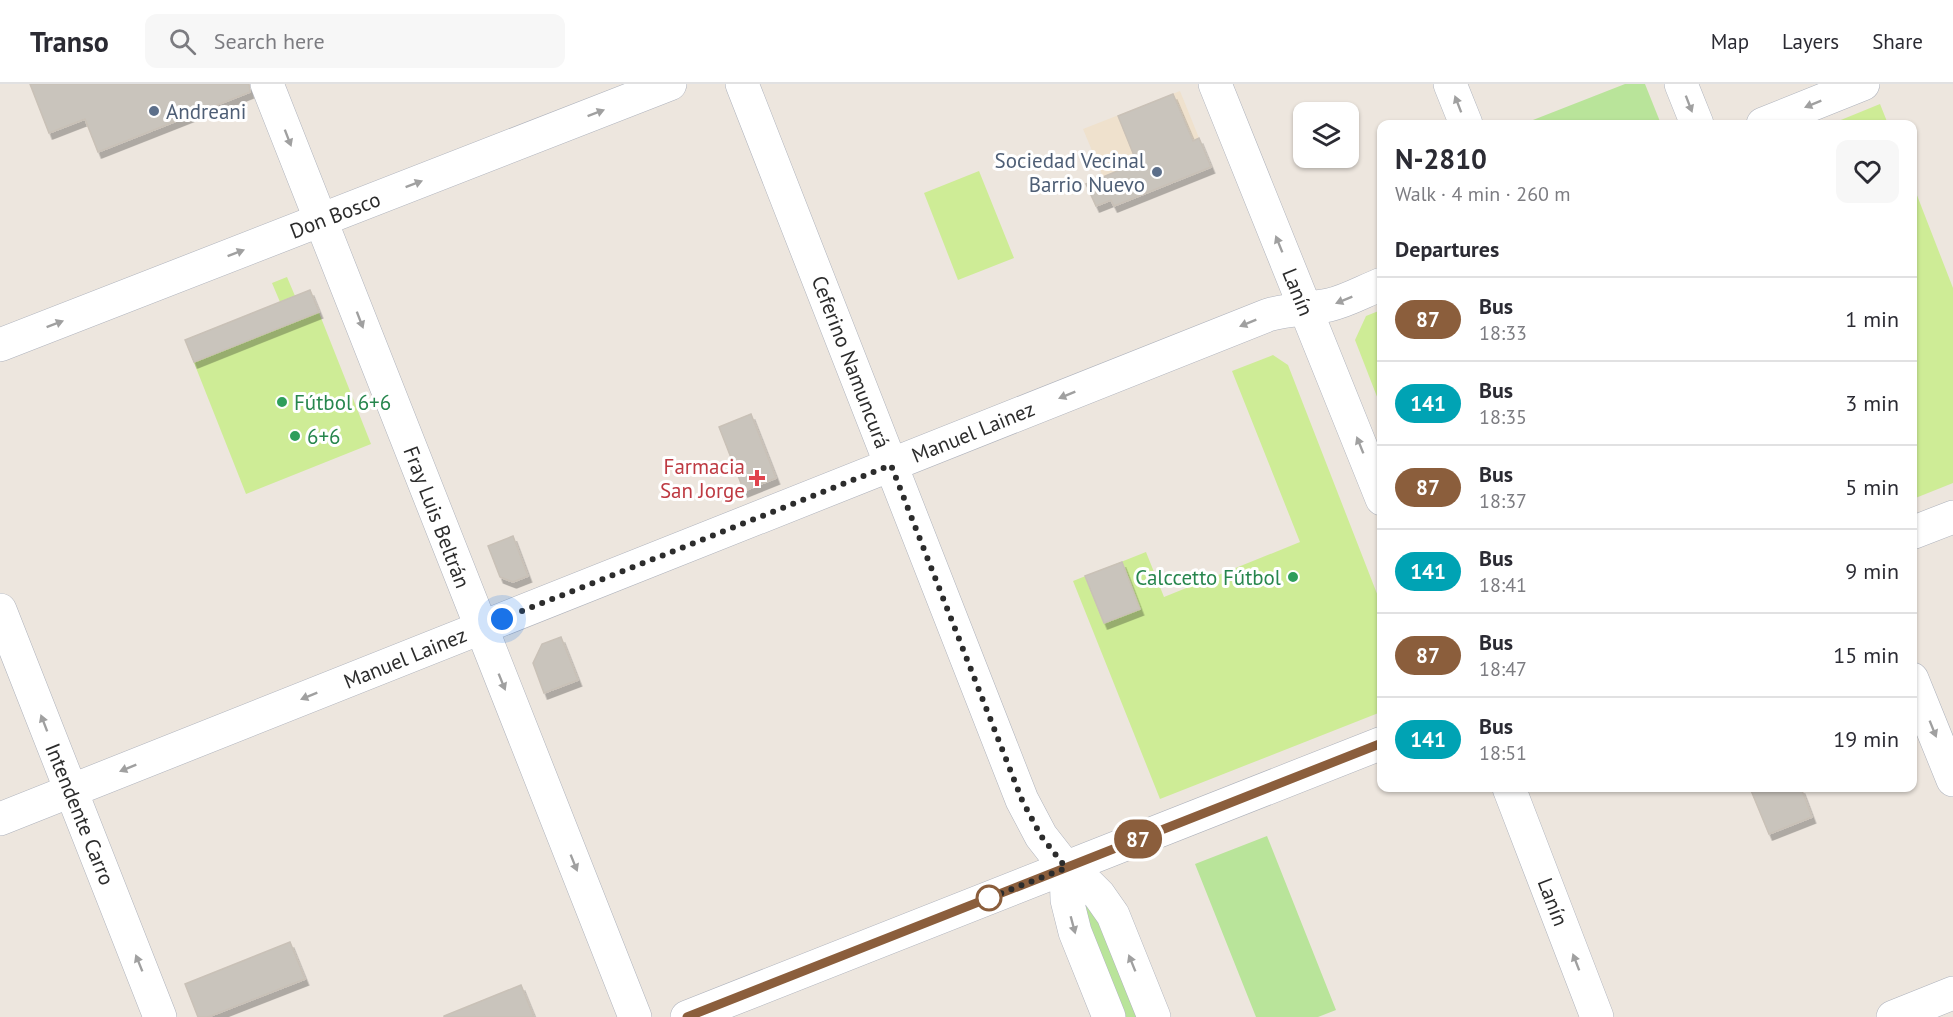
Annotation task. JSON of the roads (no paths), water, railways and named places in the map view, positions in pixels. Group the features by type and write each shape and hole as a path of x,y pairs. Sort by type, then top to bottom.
{"street":[{"name":"Fray Luis Beltrán","path":"267,84 635,1017"},
{"name":"Don Bosco","path":"0,345 670,84"},
{"name":"Ceferino Namuncurá","path":"742,84 1022,800 1041,836 1066,868 1083,879 1099,895 1113,915 1154,1017"},
{"name":"Lanín","path":"1215,84 1377,487"},
{"path":"1450,84 1464,120"},
{"path":"1682,84 1696,120"},
{"path":"1773,120 1863,84"},
{"name":"Manuel Lainez","path":"0,819 1268,315 1337,303 1377,286"},
{"path":"1917,531 1953,517"},
{"name":"Intendente Carro","path":"0,610 160,1017"},
{"path":"1917,691 1953,780"},
{"path":"687,1017 1377,745"},
{"name":"Lanín","path":"1511,792 1597,1017"},
{"path":"1066,868 1067,900 1075,932 1109,1017"},
{"path":"1893,1017 1953,993"}],"place":[{"name":"Andreani","path":"154,111"},
{"name":"Sociedad Vecinal Barrio Nuevo","path":"1157,172"},
{"name":"Fútbol 6+6","path":"282,402"},
{"name":"6+6","path":"295,436"},
{"name":"Farmacia San Jorge","path":"757,478"},
{"name":"Calccetto Fútbol","path":"1293,577"}]}
